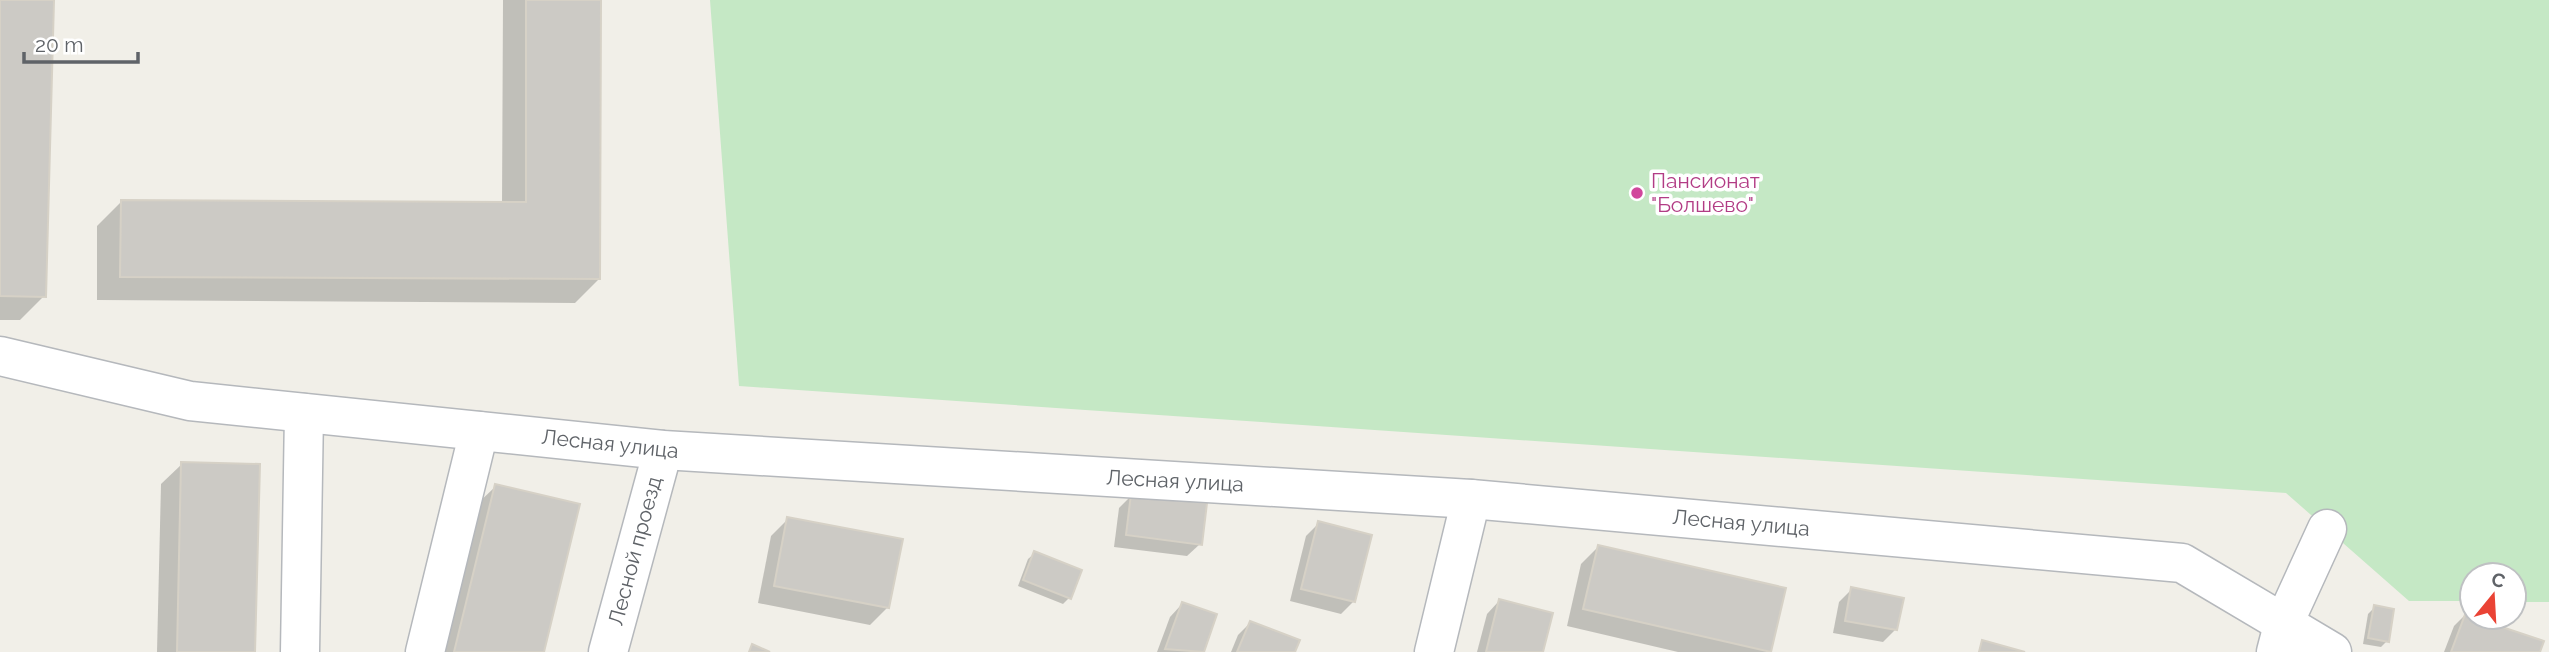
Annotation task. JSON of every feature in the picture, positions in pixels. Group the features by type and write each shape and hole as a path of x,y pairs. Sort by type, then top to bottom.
{"street":[{"name":"Лесная улица","path":"0,355 190,401 663,450 1471,499 2182,563 2279,639 2332,652"},
{"path":"300,652 304,413"},
{"path":"425,652 479,431"},
{"name":"Лесной проезд","path":"608,652 663,450"},
{"path":"1433,652 1471,499"},
{"path":"2279,639 2327,529"}],"green space":[{"name":"Пансионат \"Болшево\"","path":"710,0 2549,0 2549,602 2528,602 2528,561 2458,561 2458,601 2409,601 2286,493 739,386"}],"building":[{"path":"0,0 54,0 46,297 0,296"},
{"path":"526,0 601,0 600,279 120,277 121,200 526,202"},
{"path":"181,462 260,464 255,652 177,652"},
{"path":"495,484 580,504 544,652 454,652"},
{"path":"1131,494 1207,503 1202,545 1126,535"},
{"path":"787,517 903,539 889,608 774,586"},
{"path":"1318,521 1372,535 1355,602 1301,589"},
{"path":"1598,545 1786,588 1771,652 1583,609"},
{"path":"1034,551 1082,570 1071,599 1023,580"},
{"path":"1851,587 1904,598 1897,630 1845,621"},
{"path":"1499,599 1553,613 1543,652 1486,652"},
{"path":"1182,602 1217,614 1204,652 1165,649"},
{"path":"2374,605 2394,609 2389,642 2368,638"},
{"path":"1250,621 1300,640 1295,652 1237,652"},
{"path":"2459,631 2514,631 2544,641 2540,652 2451,652"},
{"path":"1982,640 2025,652 1979,652"},
{"path":"752,644 770,652 749,652"}],"place":[{"name":"Пансионат \"Болшево\"","path":"1637,193"}]}
